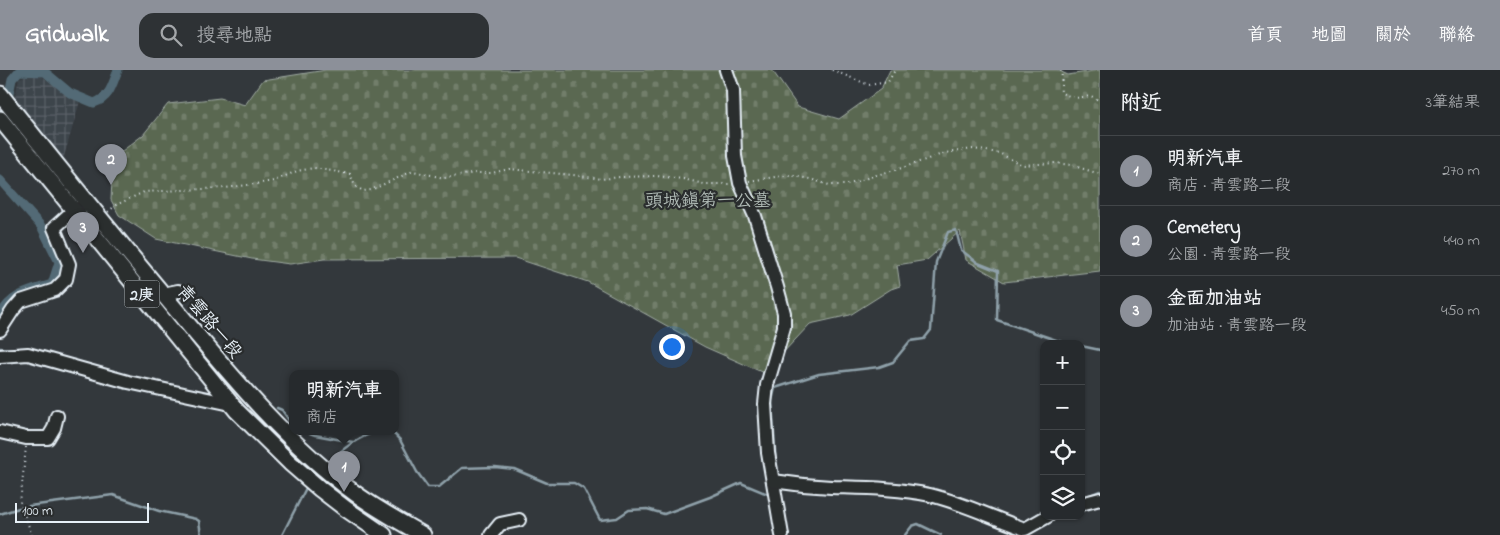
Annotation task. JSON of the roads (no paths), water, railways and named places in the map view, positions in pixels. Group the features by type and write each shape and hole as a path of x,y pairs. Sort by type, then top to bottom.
{"main road":[{"name":"青雲路一段","path":"0,94 81,206 231,404 290,463 320,489 384,535"},
{"name":"青雲路一段","path":"0,119 81,206 100,219 243,390 303,451 357,495 423,535"}],"lane":[{"path":"726,70 733,90 735,156 740,183 755,216 784,313 784,327 767,385 765,404 768,453 782,535"},
{"path":"0,330 21,301 55,290 66,278 70,264 54,228 81,206"},
{"path":"163,294 178,291"},
{"path":"0,356 28,354 128,382 231,404"},
{"path":"0,432 26,438 48,438 54,428 57,416"},
{"path":"773,481 829,487 880,488 930,495 1025,529 1041,520"},
{"path":"1085,503 1100,499"},
{"path":"492,535 500,524 519,520"}],"waterway":[{"path":"9,94 12,79 19,71 45,72 70,93 94,103 104,98 107,94 118,70"},
{"path":"0,180 41,226 59,262 52,284 16,297 0,315"},
{"path":"776,467 772,401 775,388 819,374 879,367 893,362 910,341 924,339 931,330 936,262 948,232 956,230 961,250 978,263 998,271 997,320 1056,340"},
{"path":"1085,347 1100,350"},
{"path":"0,348 12,349"},
{"path":"277,408 282,410 289,420"},
{"path":"315,435 353,442"},
{"path":"328,464 351,444 367,435"},
{"path":"395,435 400,440 417,472 428,487 439,487 462,468 495,467 514,469 547,483 574,483 584,489 600,520 617,518 629,510 647,509 664,514 741,483 770,495"},
{"path":"282,535 307,486"},
{"path":"1085,497 1100,491"},
{"path":"29,506 113,495 159,511 196,519 199,521 201,535"},
{"path":"0,514 19,508"},
{"path":"1028,521 1040,514"},
{"path":"905,535 912,526 918,524 941,535"},
{"path":"1010,535 1015,531"}],"place":[{"name":"Cemetery","path":"111,185"},
{"name":"金面加油站","path":"83,253"},
{"name":"明新汽車","path":"344,492"}],"park label":[{"name":"頭城鎮第一公墓","path":"708,200"}]}
